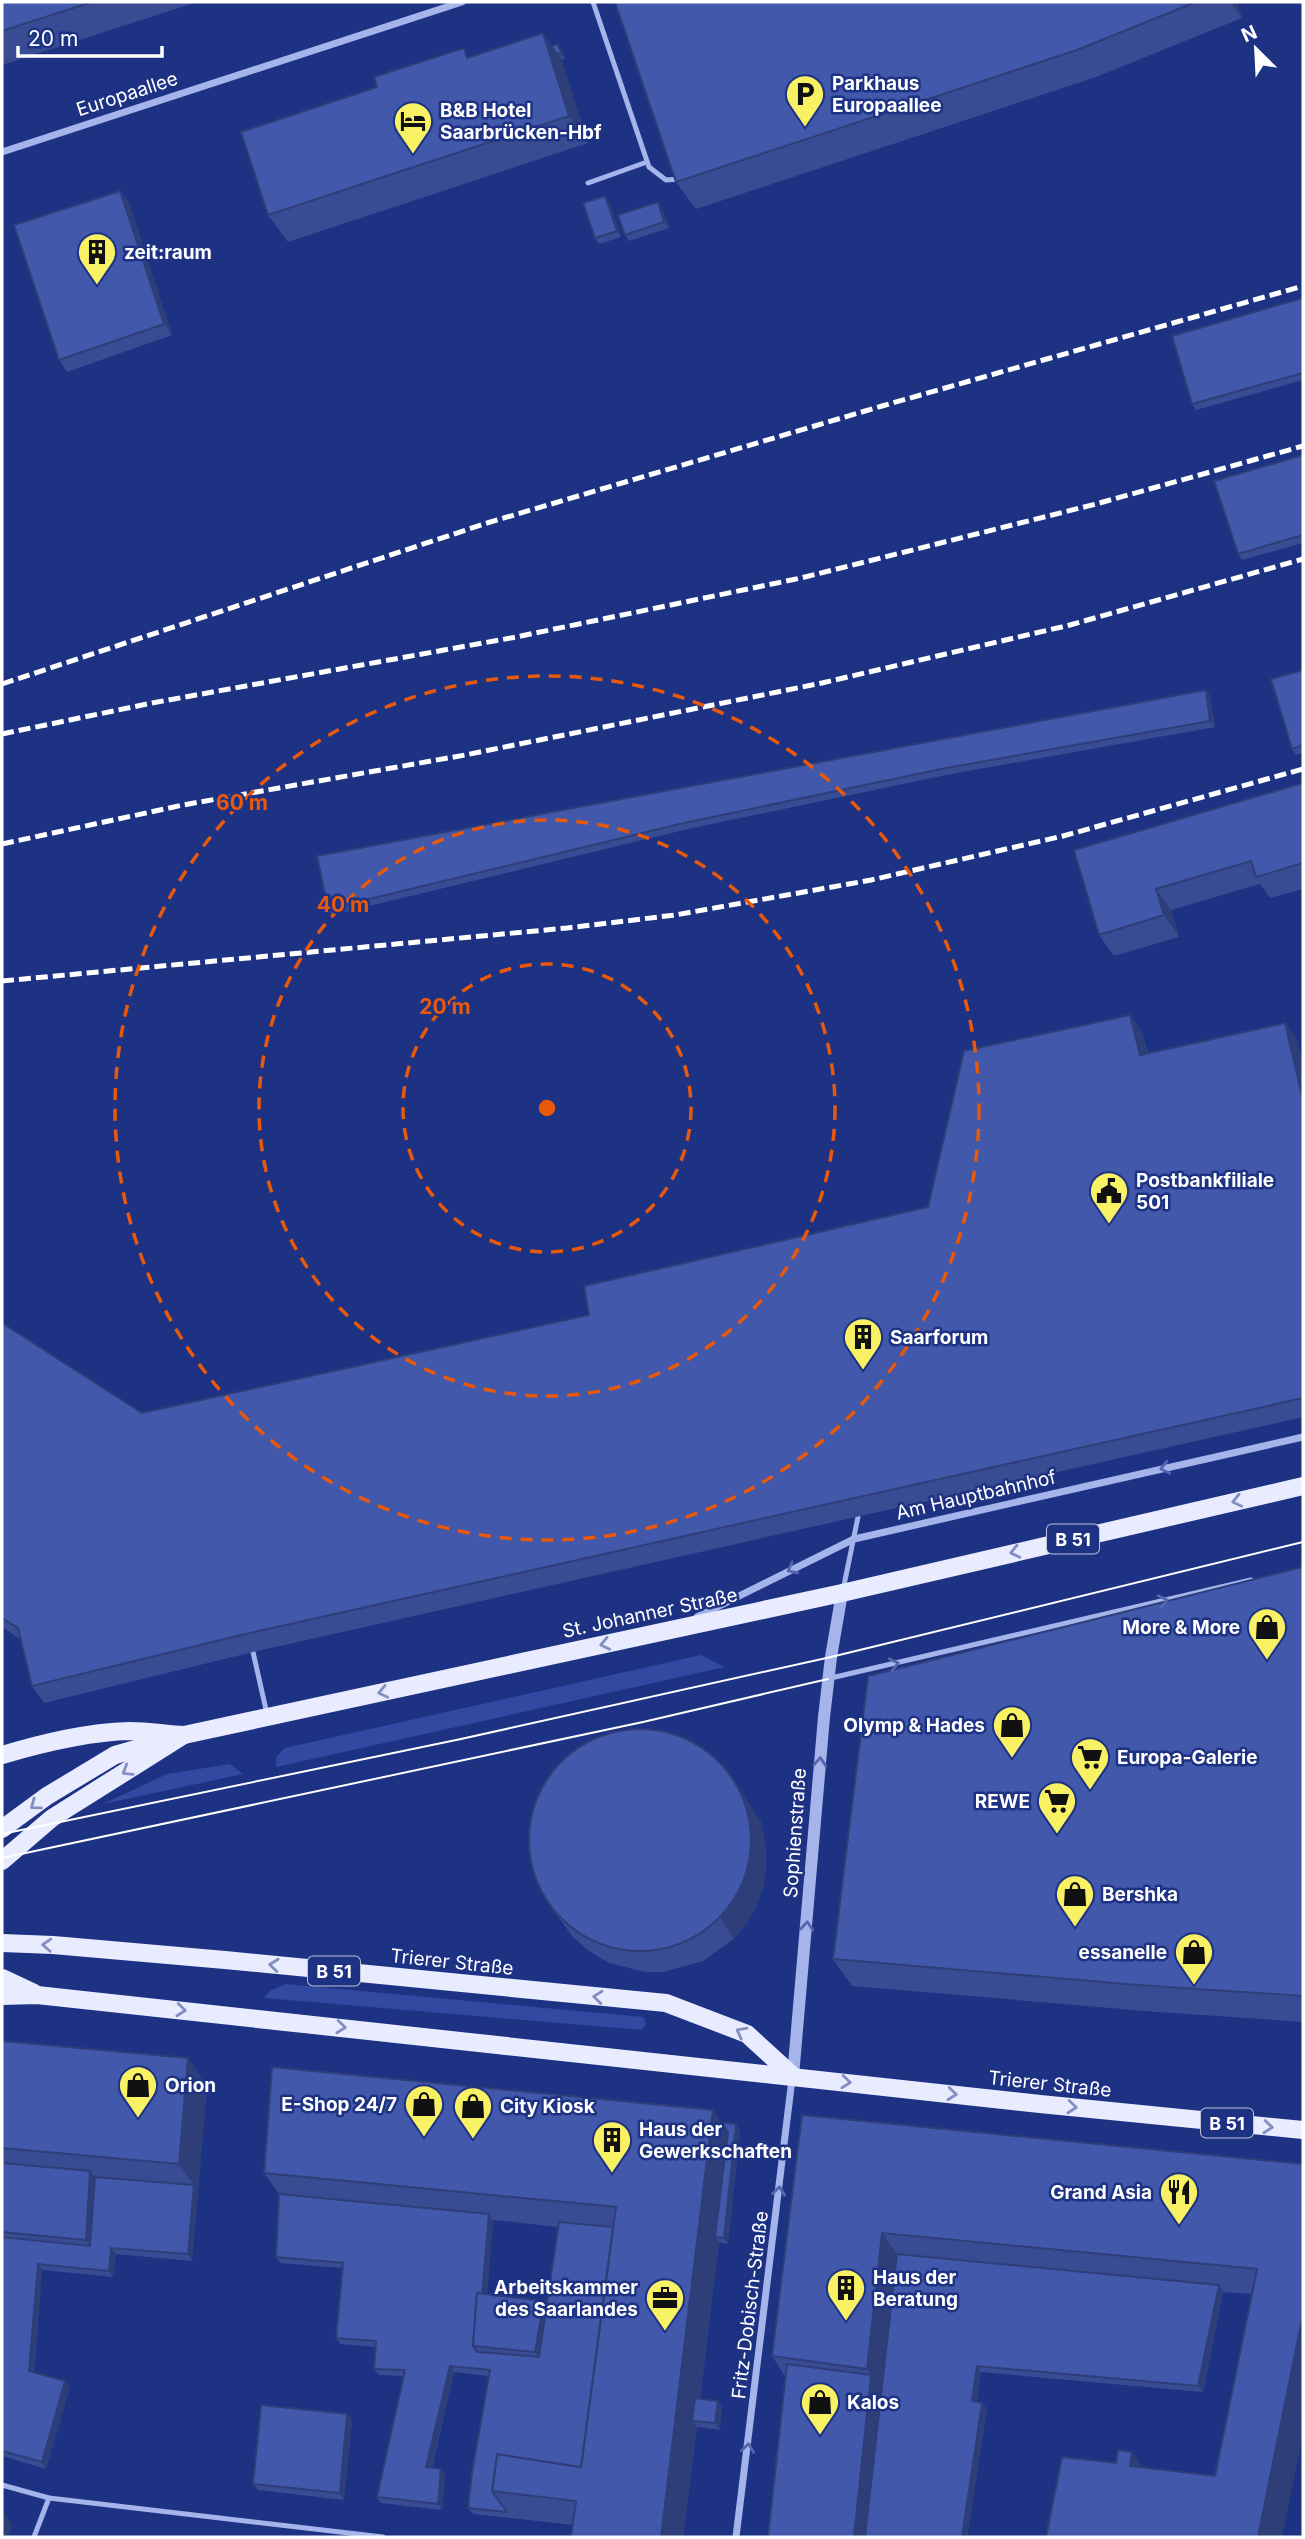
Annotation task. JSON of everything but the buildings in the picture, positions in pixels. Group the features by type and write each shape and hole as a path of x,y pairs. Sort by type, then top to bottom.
{"main road":[{"name":"St. Johanner Straße","path":"2,1755 49,1742 130,1731 184,1735 842,1593 1303,1486"},
{"name":"B 51","path":"2,1829 56,1790 115,1755 184,1735"},
{"path":"2,1861 52,1818 184,1735"},
{"name":"Trierer Straße","path":"2,1944 53,1945 237,1961 666,2003 747,2034 793,2076"},
{"path":"2,1978 37,1995"},
{"name":"Trierer Straße","path":"2,1996 37,1995 1303,2130"}],"street":[{"name":"Europaallee","path":"2,152 463,2"},
{"name":"Am Hauptbahnhof","path":"672,1630 854,1539 1303,1437"},
{"name":"Sophienstraße","path":"793,2076 828,1679 842,1593"},
{"name":"Fritz-Dobisch-Straße","path":"736,2537 793,2076"}],"lane":[{"path":"593,2 647,162 653,172 666,180 685,178"},
{"path":"587,183 647,162"},
{"path":"842,1593 858,1517"},
{"path":"828,1679 1261,1578"},
{"path":"253,1652 268,1717"},
{"path":"2,2485 49,2498 383,2537"},
{"path":"34,2537 49,2498"}],"shaded area":[{"path":"701,1655 725,1667 276,1767 276,1757 285,1748"},
{"path":"230,1764 243,1774 103,1804 167,1774"},
{"path":"286,1984 643,2017 646,2023 642,2030 264,1998 270,1991"}],"tram line":[{"path":"2,1834 461,1739 831,1657 1303,1542"},
{"path":"2,1858 643,1722 828,1679"}],"railway":[{"path":"2,684 487,523 882,406 1303,286"},
{"path":"2,734 152,703 516,637 801,578 1096,504 1303,446"},
{"path":"2,844 183,805 465,755 822,683 1070,625 1303,559"},
{"path":"2,981 567,928 675,915 871,880 1063,836 1303,769"}],"place":[{"name":"Parkhaus Europaallee","path":"805,128"},
{"name":"B&B Hotel Saarbrücken-Hbf","path":"413,155"},
{"name":"zeit:raum","path":"97,286"},
{"name":"Postbankfiliale 501","path":"1109,1225"},
{"name":"Saarforum","path":"863,1371"},
{"name":"More & More","path":"1267,1661"},
{"name":"Olymp & Hades","path":"1012,1759"},
{"name":"Europa-Galerie","path":"1090,1791"},
{"name":"REWE","path":"1057,1835"},
{"name":"Bershka","path":"1075,1928"},
{"name":"essanelle","path":"1194,1986"},
{"name":"Orion","path":"138,2119"},
{"name":"E-Shop 24/7","path":"424,2138"},
{"name":"City Kiosk","path":"473,2140"},
{"name":"Haus der Gewerkschaften","path":"612,2174"},
{"name":"Grand Asia","path":"1179,2226"},
{"name":"Haus der Beratung","path":"846,2322"},
{"name":"Arbeitskammer des Saarlandes","path":"665,2332"},
{"name":"Kalos","path":"820,2436"}]}
